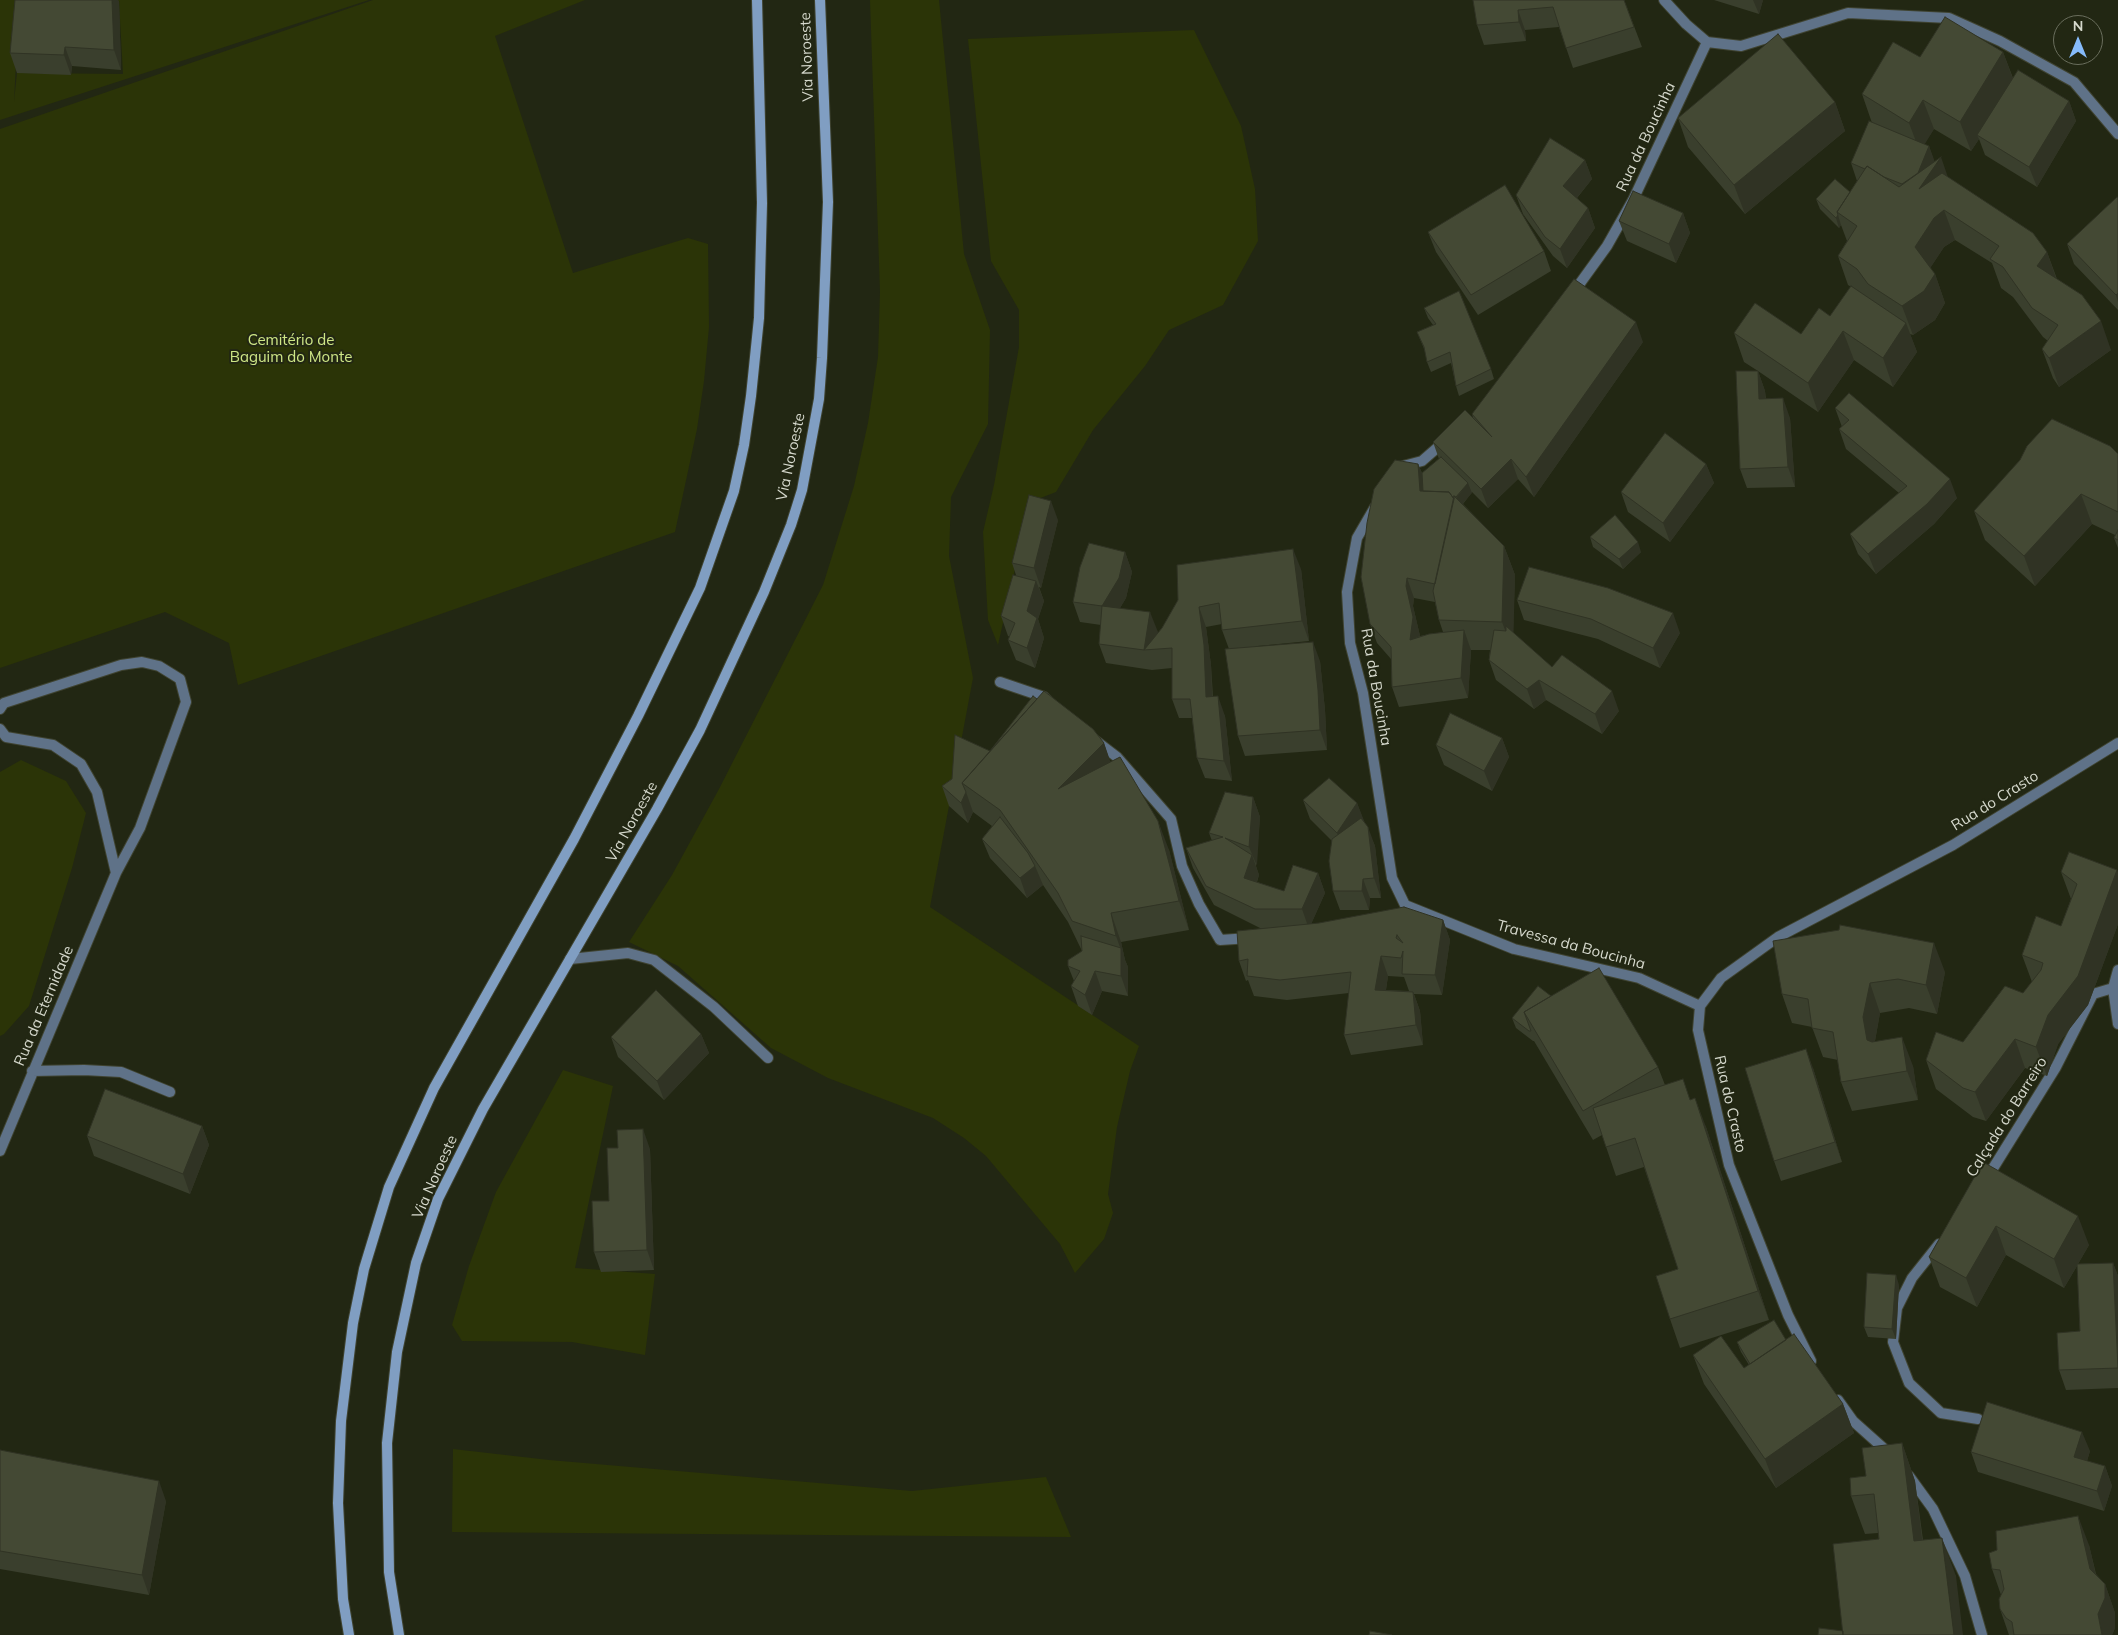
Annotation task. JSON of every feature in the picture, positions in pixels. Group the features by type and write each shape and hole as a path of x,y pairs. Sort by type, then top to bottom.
{"main road":[{"path":"349,1635 343,1599 338,1503 341,1421 354,1324 364,1269 389,1188 434,1088 574,839 638,716 700,588 734,491 744,445 759,318 762,203 756,0"},
{"name":"Via Noroeste","path":"399,1635 389,1572 387,1443 397,1352 416,1263 438,1199 483,1109 657,809 700,730 764,592 791,525 802,490 819,399 828,202 820,0"}],"street":[{"path":"1664,0 1686,24 1707,42 1741,46 1848,12 1950,18 2000,41 2074,82 2118,134"},
{"name":"Rua da Boucinha","path":"1564,305 1594,266 1633,200 1707,42"},
{"path":"1397,472 1402,466 1422,462 1450,436"},
{"name":"Rua da Boucinha","path":"1379,498 1357,538 1347,592 1350,643 1363,693 1392,878 1401,908"},
{"name":"Rua da Eternidade","path":"0,709 4,704 122,665 142,662 159,666 180,679 186,702 140,828 116,873 0,1151"},
{"path":"1000,682 1044,697 1058,710"},
{"path":"0,728 6,737 53,745 81,764 97,792 116,873"},
{"path":"1087,734 1117,757 1171,819 1182,866 1199,904 1220,940 1257,938"},
{"name":"Rua do Crasto","path":"1816,1368 1788,1315 1729,1165 1698,1030 1700,1006 1721,978 1778,937 1953,844 2118,743"},
{"name":"Travessa da Boucinha","path":"1401,908 1514,949 1639,978 1700,1006"},
{"path":"570,959 628,953 654,960 714,1007 768,1058"},
{"path":"2118,970 2113,988 2118,1024"},
{"name":"Calçada do Barreiro","path":"1983,1185 2056,1067 2094,994 2113,988"},
{"path":"32,1072 84,1070 121,1072 170,1092"},
{"path":"1945,1237 1912,1278 1897,1308 1893,1342 1909,1383 1940,1413 1978,1419"},
{"path":"1832,1391 1853,1421 1900,1463 1933,1509 1965,1576 1982,1635"}],"green space":[{"path":"0,0 23,0 19,1 14,102 17,73 123,74 119,1 85,0 369,0 0,120"},
{"name":"Cemitério de Baguim do Monte","path":"373,0 585,0 495,36 573,273 688,238 708,244 709,327 704,381 697,429 675,532 238,685 229,643 165,612 0,668 0,129"},
{"path":"870,0 939,0 964,254 990,330 988,424 951,497 949,556 973,678 930,907 1139,1046 1130,1071 1117,1127 1108,1194 1113,1213 1104,1239 1075,1273 1060,1244 986,1156 964,1138 933,1118 828,1078 771,1048 678,966 629,942 672,875 719,789 823,585 854,486 868,423 878,357 880,292"},
{"path":"1194,30 1241,126 1255,189 1258,241 1223,305 1169,330 1145,366 1093,430 1056,492 1030,502 998,645 988,620 983,532 994,485 1019,347 1019,310 991,261 968,39"},
{"path":"21,760 66,781 86,813 72,868 29,1006 0,1036 0,772"},
{"path":"563,1070 613,1086 575,1268 655,1274 645,1355 572,1342 462,1341 452,1325 469,1266 496,1192"},
{"path":"453,1449 549,1460 912,1491 1046,1477 1071,1537 452,1532"}],"building":[{"path":"15,0 112,0 114,50 65,47 64,55 10,53"},
{"path":"1473,0 1624,0 1634,27 1566,48 1553,7 1518,10 1519,22 1477,25"},
{"path":"1945,17 2003,52 1960,122 1923,100 1909,123 1862,94 1893,42 1920,57"},
{"path":"1778,34 1835,102 1734,185 1678,118"},
{"path":"2018,70 2069,101 2029,167 1977,135"},
{"path":"1869,121 1929,146 1918,173 1902,184 1884,177 1867,166 1865,169 1851,163"},
{"path":"1550,138 1585,160 1563,186 1588,208 1560,249 1545,237 1516,195"},
{"path":"1941,157 1919,189 1942,173 2033,233 2047,252 2037,266 2082,295 2101,321 2049,358 2042,349 2058,325 2032,308 2003,267 1990,259 1999,246 1944,210 1934,218 1915,247 1935,274 1924,291 1902,306 1868,284 1857,269 1838,256 1857,226 1837,212 1867,166 1899,187"},
{"path":"1835,179 1850,192 1837,212 1836,218 1816,199"},
{"path":"1505,185 1544,251 1471,295 1428,232"},
{"path":"1633,191 1683,213 1669,244 1619,221"},
{"path":"2117,197 2118,293 2116,295 2067,244"},
{"path":"1574,279 1636,322 1526,477 1511,459 1481,489 1433,442 1465,410 1492,437 1472,414"},
{"path":"1851,286 1906,323 1883,358 1843,331 1808,383 1734,333 1755,303 1801,334 1819,308 1830,316"},
{"path":"1459,291 1491,369 1456,386 1450,352 1427,362 1424,347 1417,332 1436,324 1424,308"},
{"path":"1736,371 1758,371 1759,399 1783,398 1788,467 1740,469"},
{"path":"1849,393 1950,479 1927,504 1868,554 1850,534 1907,486 1839,429 1849,420 1835,408"},
{"path":"2052,419 2110,446 2118,454 2118,512 2081,494 2024,556 1974,511 2020,460 2027,446"},
{"path":"1665,433 1706,464 1663,523 1621,492"},
{"path":"1441,457 1468,483 1456,497 1454,496 1454,499 1449,492 1423,491 1422,473"},
{"path":"1395,460 1418,464 1420,491 1449,492 1454,499 1435,584 1407,578 1406,586 1413,617 1410,640 1429,634 1464,630 1461,678 1392,687 1391,647 1370,624 1361,577 1367,523 1374,489"},
{"path":"1029,495 1051,501 1034,568 1012,563"},
{"path":"1454,496 1504,546 1502,622 1439,620 1433,591"},
{"path":"1615,515 1638,542 1619,559 1590,537"},
{"path":"2118,530 2118,540 2114,538"},
{"path":"1089,543 1125,552 1119,578 1102,606 1073,602 1080,567"},
{"path":"1293,549 1302,621 1222,630 1219,603 1199,607 1204,645 1206,697 1218,696 1224,761 1197,758 1190,699 1172,699 1172,648 1144,650 1162,628 1178,600 1177,565"},
{"path":"1529,567 1608,588 1673,613 1653,648 1591,619 1517,600"},
{"path":"1013,575 1036,581 1027,611 1037,618 1027,648 1008,640 1015,623 1001,616"},
{"path":"1102,606 1150,612 1144,650 1099,644"},
{"path":"1506,626 1552,667 1562,655 1612,691 1595,714 1539,680 1527,689 1489,660 1494,630 1506,631"},
{"path":"1313,642 1320,730 1238,736 1225,649"},
{"path":"1044,691 1093,729 1104,743 1058,789 1120,757 1158,821 1179,901 1111,913 1116,936 1072,921 1058,893 1000,810 962,783"},
{"path":"1033,696 1037,699 990,751"},
{"path":"1450,713 1502,738 1484,771 1436,745"},
{"path":"955,735 990,751 962,783 966,792 961,803 942,786 952,779"},
{"path":"1329,778 1357,803 1337,833 1303,800"},
{"path":"1225,792 1253,797 1249,847 1225,838 1252,855 1244,878 1284,891 1293,865 1318,873 1302,909 1255,909 1206,886 1186,848 1223,837 1209,833"},
{"path":"1000,817 1028,853 1035,866 1020,878 982,839"},
{"path":"1361,818 1368,827 1374,878 1363,879 1362,891 1333,891 1329,861 1332,839"},
{"path":"2069,852 2117,870 2078,976 2048,1015 2036,1047 2015,1039 1975,1092 1963,1088 1926,1060 1936,1032 1963,1042 2005,986 2023,993 2041,970 2043,963 2022,955 2036,916 2061,926 2077,884 2061,872"},
{"path":"1404,907 1443,920 1435,975 1402,974 1403,951 1401,958 1381,956 1375,990 1413,992 1416,1025 1344,1035 1351,972 1280,980 1247,976 1248,959 1239,961 1237,931 1319,923"},
{"path":"1840,925 1934,943 1926,985 1898,979 1870,983 1863,1017 1867,1040 1872,1042 1902,1037 1907,1071 1841,1082 1833,1032 1812,1028 1808,999 1782,994 1773,941 1839,930"},
{"path":"1081,936 1121,948 1121,976 1095,971 1085,995 1071,986 1080,971 1068,966 1068,960 1082,951"},
{"path":"1599,968 1658,1067 1583,1111 1524,1012"},
{"path":"1538,986 1551,996 1524,1012 1531,1031 1529,1031 1512,1018"},
{"path":"656,990 701,1034 657,1081 611,1037"},
{"path":"1806,1049 1835,1142 1774,1161 1745,1068"},
{"path":"1683,1079 1690,1100 1695,1098 1758,1291 1670,1319 1656,1276 1678,1269 1635,1138 1606,1147 1593,1108"},
{"path":"105,1089 202,1126 183,1174 87,1136"},
{"path":"643,1129 647,1250 594,1252 592,1201 609,1201 607,1148 618,1148 617,1130"},
{"path":"1983,1162 2078,1216 2054,1259 1996,1226 1966,1278 1929,1257"},
{"path":"2113,1263 2118,1368 2059,1370 2057,1333 2080,1331 2077,1264"},
{"path":"1867,1273 1896,1275 1892,1329 1864,1327"},
{"path":"1774,1320 1786,1340 1750,1364 1737,1342"},
{"path":"1794,1334 1843,1404 1765,1459 1693,1355 1721,1336 1744,1368"},
{"path":"1987,1402 2082,1432 2074,1457 2105,1466 2097,1491 1971,1452"},
{"path":"1902,1443 1914,1541 1942,1538 1954,1635 1843,1635 1833,1544 1879,1539 1874,1494 1851,1496 1850,1478 1866,1476 1862,1448"},
{"path":"0,1450 159,1481 142,1575 0,1551"},
{"path":"2078,1516 2090,1569 2105,1584 2105,1598 2098,1614 2102,1635 2014,1635 2012,1622 2006,1618 2000,1609 1999,1599 2004,1589 2000,1570 1992,1569 1989,1553 1997,1550 1996,1531"},
{"path":"1819,1628 1843,1631 1843,1635 1818,1635"},
{"path":"1370,1631 1392,1635 1369,1635"}]}
